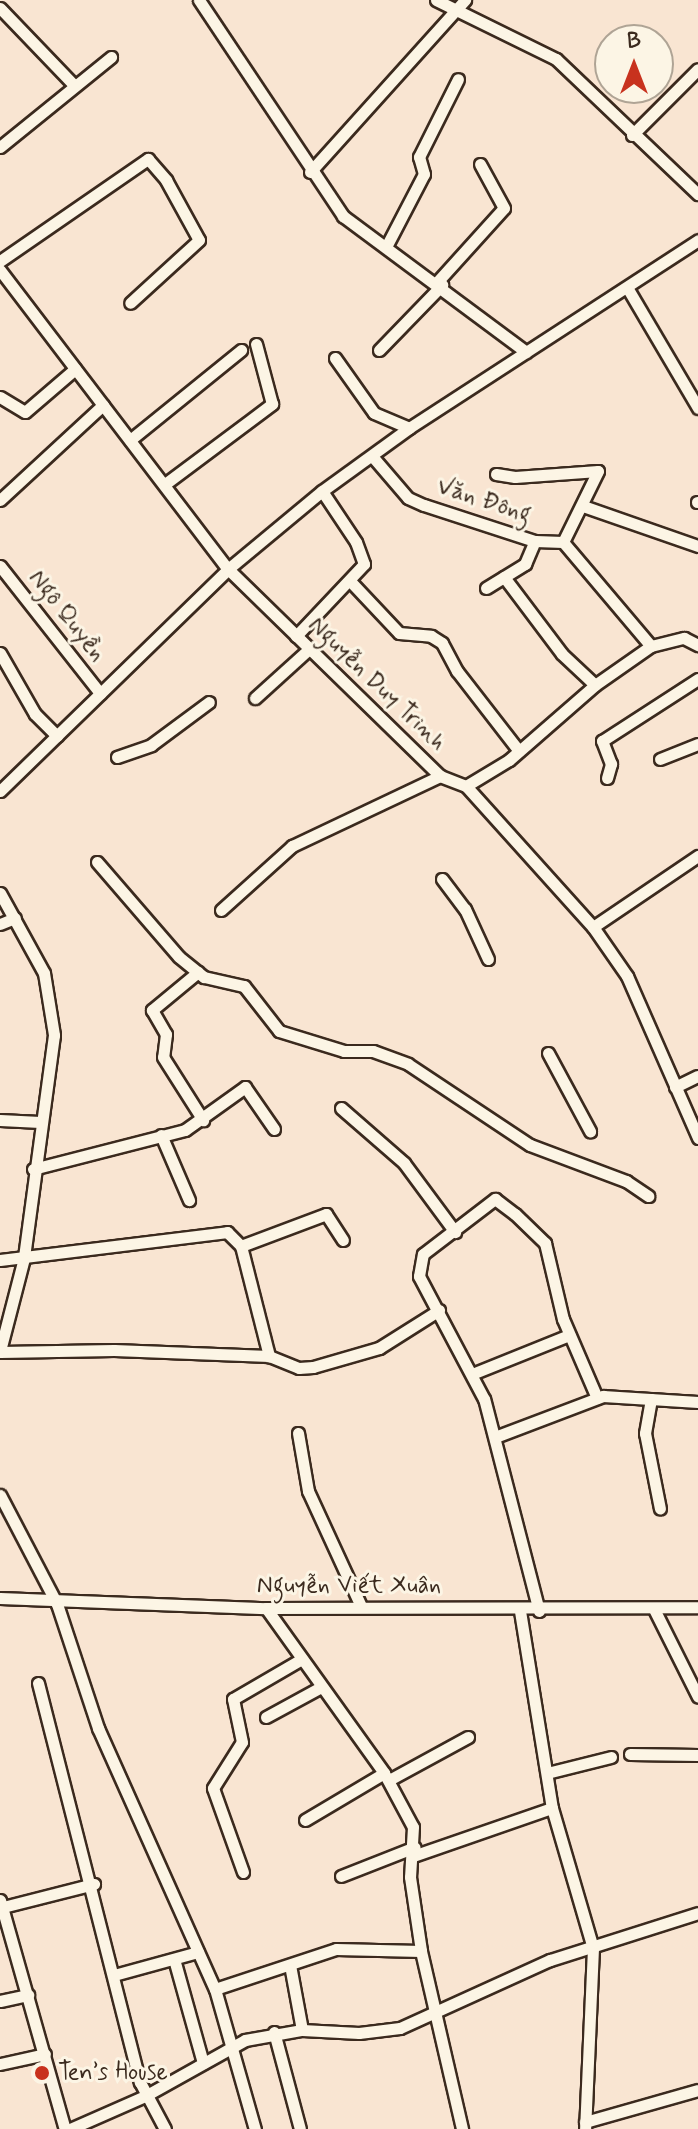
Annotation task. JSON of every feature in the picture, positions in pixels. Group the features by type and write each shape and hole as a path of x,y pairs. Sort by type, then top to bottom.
{"street":[{"path":"199,0 310,172 343,216 440,283 526,352"},
{"path":"436,0 455,12 540,48 698,194"},
{"path":"310,172 465,0"},
{"path":"0,8 73,84"},
{"path":"0,147 73,84 111,57"},
{"path":"632,135 698,69"},
{"path":"387,245 424,174 419,157 458,79"},
{"path":"0,261 148,159 166,180 199,240 130,303"},
{"path":"379,350 504,208 480,164"},
{"path":"0,791 228,569 322,491 409,428 628,289 698,240"},
{"name":"Nguyễn Duy Trinh","path":"0,270 228,569 440,776 466,786 593,927 627,976 698,1138"},
{"path":"628,289 698,408"},
{"path":"165,484 272,404 256,344"},
{"path":"130,440 241,350"},
{"path":"335,358 374,413 409,428"},
{"path":"0,397 25,412 75,369"},
{"path":"0,500 103,405"},
{"name":"Văn Đông","path":"372,456 408,498 535,541 563,542"},
{"path":"496,474 515,477 598,471 563,542 651,646"},
{"path":"296,636 351,582 364,556 322,491"},
{"path":"583,506 698,546"},
{"path":"486,588 525,564 535,541"},
{"name":"Ngô Quyền","path":"0,566 100,693"},
{"path":"504,577 562,654 595,685"},
{"path":"351,582 399,633 431,636 442,643 457,671 519,751"},
{"path":"466,786 519,751 595,685 651,646 684,638 698,645"},
{"path":"255,698 309,649"},
{"path":"0,653 35,714 57,736"},
{"path":"607,778 611,764 602,741 698,679"},
{"path":"117,757 151,745 209,702"},
{"path":"660,759 698,744"},
{"path":"221,910 292,846 440,776"},
{"path":"593,927 698,856"},
{"path":"97,862 134,908 198,972 244,986 279,1031 344,1051 373,1051 408,1064 530,1145 626,1181 648,1196"},
{"path":"442,879 465,909 488,959"},
{"path":"0,893 44,973 53,1009 24,1258 0,1351 114,1350 269,1356 299,1368 338,1361 379,1348 439,1310"},
{"path":"0,924 15,918"},
{"path":"198,972 152,1010 166,1034 163,1057 203,1120"},
{"path":"548,1053 590,1131"},
{"path":"675,1087 698,1076"},
{"path":"33,1169 161,1135 203,1120 245,1087 274,1129"},
{"path":"341,1108 404,1163 455,1232"},
{"path":"0,1120 40,1122"},
{"path":"161,1135 189,1200"},
{"path":"539,1611 495,1437 472,1374 419,1276 419,1262 495,1199 541,1237 553,1265 569,1335 597,1398"},
{"path":"241,1246 326,1214 343,1240"},
{"path":"0,1260 219,1233 234,1235 241,1246 269,1356"},
{"path":"472,1374 569,1335"},
{"path":"495,1437 597,1398 698,1402"},
{"path":"651,1399 645,1433 660,1509"},
{"path":"298,1433 308,1491 361,1606"},
{"path":"0,1495 53,1598 98,1728 215,1989 255,2129"},
{"name":"Nguyễn Viết Xuân","path":"0,1598 266,1608 361,1606 539,1611 698,1607"},
{"path":"266,1608 300,1660 387,1776 413,1827 414,1852 410,1877 421,1951 462,2129"},
{"path":"654,1609 698,1697"},
{"path":"520,1611 552,1808 593,1948 585,2126 698,2090"},
{"path":"243,1872 213,1788 242,1742 233,1699 300,1660"},
{"path":"38,1683 94,1884 145,2096 165,2129"},
{"path":"266,1717 321,1687"},
{"path":"305,1820 468,1737"},
{"path":"630,1754 698,1755"},
{"path":"547,1773 611,1757"},
{"path":"341,1876 552,1808"},
{"path":"94,1884 1,1904 68,2129 145,2096 231,2047 274,2032 359,2033 400,2028 435,2016 550,1960 698,1913"},
{"path":"215,1989 349,1948 421,1951"},
{"path":"114,1975 198,1952"},
{"path":"174,1959 203,2063"},
{"path":"290,1965 302,2030"},
{"path":"0,2001 28,1995"},
{"path":"274,2032 300,2129"},
{"path":"0,2064 45,2054"}],"place":[{"name":"Ten’s House","path":"42,2073"}]}
